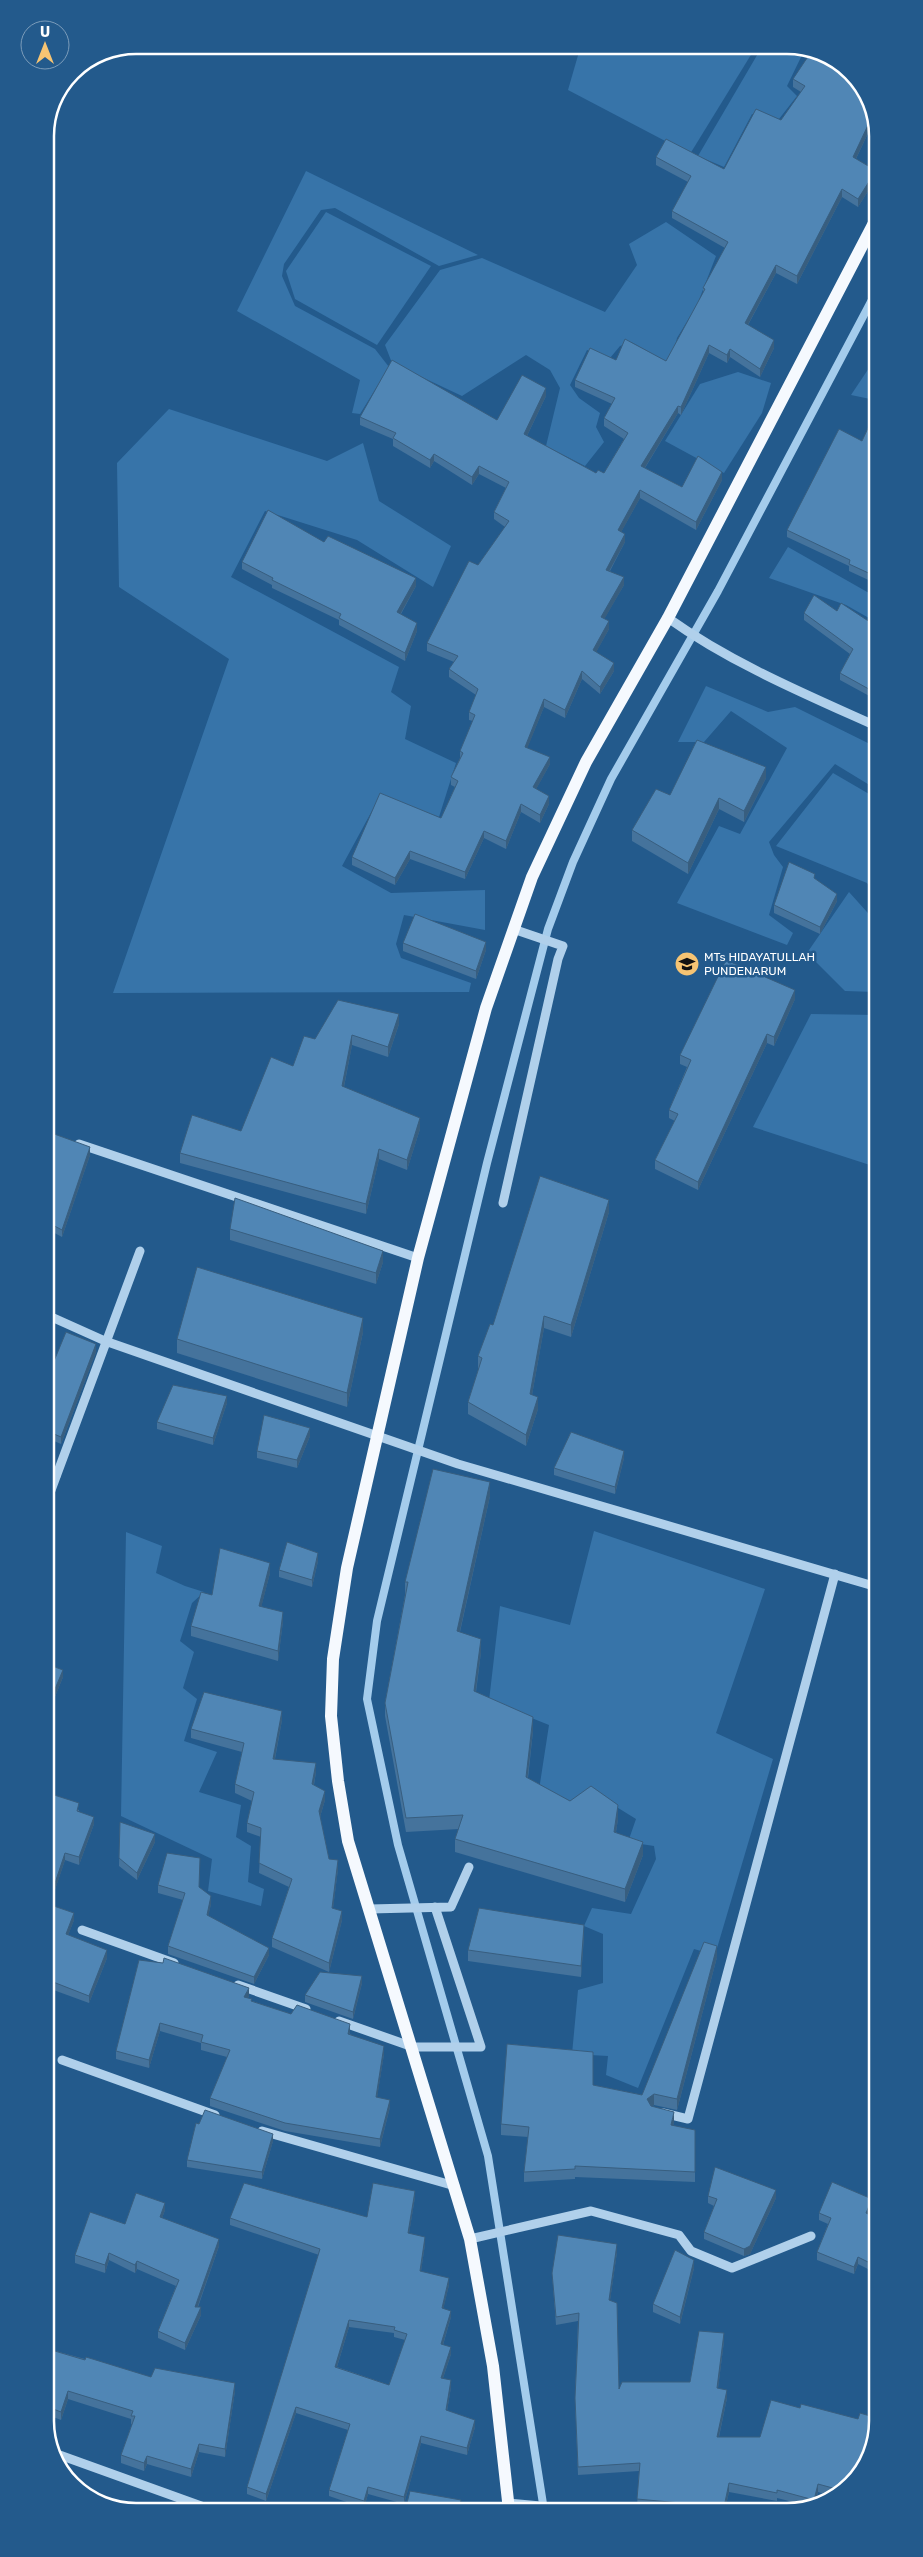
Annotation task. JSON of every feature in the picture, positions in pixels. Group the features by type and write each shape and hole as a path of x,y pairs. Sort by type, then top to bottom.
{"main road":[{"path":"509,2503 493,2366 470,2238 413,2047 348,1841 338,1781 331,1716 333,1659 347,1568 418,1258 486,1008 532,877 586,762 668,618 869,233"}],"street":[{"path":"668,618 716,648 799,692 869,723"},
{"path":"503,1203 558,959 563,946 513,929"},
{"path":"65,1139 418,1258"},
{"path":"54,1482 140,1250"},
{"path":"54,1318 105,1341 378,1438 458,1464 869,1585"},
{"path":"653,2111 688,2119 835,1574"},
{"path":"370,1909 451,1907 468,1867"},
{"path":"330,2018 413,2047 481,2047 432,1907"},
{"path":"82,1930 183,1966"},
{"path":"229,1982 312,2012"},
{"path":"62,2060 220,2116"},
{"path":"248,2126 454,2186"},
{"path":"470,2238 591,2211 679,2235 692,2251 732,2268 812,2236"},
{"path":"61,2455 200,2503"}],"shaded area":[{"path":"578,54 751,54 690,154 568,90"},
{"path":"758,54 802,56 787,86 797,96 779,119 752,114 724,167 698,156"},
{"path":"805,56 819,60 833,68"},
{"path":"306,171 478,255 439,266 335,208 321,210 284,264 282,276 295,306 375,349 389,367 360,414 352,413 360,380 237,311"},
{"path":"326,212 431,266 377,345 295,299 286,271"},
{"path":"666,222 716,256 697,305 677,338 671,364 631,342 620,346 610,358 587,350 570,385 579,398 600,413 596,427 604,442 585,466 546,446 560,388 550,370 526,355 462,396 392,363 385,345 440,270 482,258 605,312 637,265 629,244"},
{"path":"869,368 869,399 851,395"},
{"path":"738,372 771,383 762,413 724,473 665,441 700,384"},
{"path":"169,409 327,461 363,443 379,501 451,546 433,587 357,540 265,511 231,577 399,667 391,692 411,706 405,739 456,763 439,817 380,796 342,866 391,893 485,890 485,930 404,915 396,944 401,958 471,983 469,992 113,993 229,659 119,587 117,463"},
{"path":"788,547 869,593 869,618 846,605 769,578"},
{"path":"706,686 768,712 795,707 869,744 869,785 835,764 769,842 774,855 783,867 769,915 793,933 787,945 677,903 719,826 740,834 787,748 731,711 704,742 678,742"},
{"path":"833,773 869,794 869,886 867,883 776,846"},
{"path":"849,892 869,914 869,992 845,991 807,953"},
{"path":"811,1014 869,1015 869,1165 753,1127"},
{"path":"594,1531 765,1589 716,1733 773,1759 715,1955 694,1949 638,2088 606,2075 608,2056 572,2054 578,1990 603,1983 603,1934 584,1926 592,1908 631,1914 656,1859 654,1846 628,1842 636,1819 589,1790 571,1808 539,1790 549,1725 489,1701 500,1606 570,1625"},
{"path":"126,1532 162,1546 156,1573 204,1592 192,1603 180,1641 194,1652 183,1688 197,1699 184,1741 217,1752 199,1792 241,1805 236,1837 251,1846 248,1882 264,1889 261,1906 208,1891 212,1859 121,1816"}],"building":[{"path":"808,57 819,60 837,71 856,90 861,99 869,124 853,157 869,166 869,182 858,199 842,189 797,276 776,265 745,323 774,340 760,369 730,349 727,355 709,345 681,407 678,406 641,466 682,487 698,456 722,472 696,522 640,490 618,530 625,534 606,570 624,577 601,617 609,621 593,650 614,663 600,687 582,671 565,710 544,699 525,747 550,757 533,787 549,796 540,815 521,804 506,841 484,831 465,872 410,851 395,878 352,857 380,793 441,818 458,781 451,777 463,753 460,751 475,715 469,712 478,689 449,669 458,656 427,643 469,561 478,565 509,521 494,512 509,482 479,466 472,477 434,454 430,460 393,438 396,433 360,417 392,360 497,420 522,375 546,388 524,434 596,473 598,470 604,473 628,433 604,418 615,398 575,380 590,348 616,360 625,339 666,361 728,242 672,211 691,176 656,157 666,139 724,169 756,109 781,120 805,86 793,79"},
{"path":"869,426 869,573 849,564 850,560 787,530 839,429 862,441"},
{"path":"268,510 324,542 328,536 416,578 397,612 417,623 405,653 339,618 341,614 272,580 273,578 242,562"},
{"path":"814,595 837,611 841,603 869,621 869,689 840,673 853,649 804,613"},
{"path":"697,740 766,767 744,811 719,798 688,863 632,830 656,789 670,795"},
{"path":"789,862 815,874 814,878 837,894 820,927 774,905"},
{"path":"415,914 486,942 476,971 403,943"},
{"path":"726,960 795,990 774,1037 767,1034 698,1182 655,1160 678,1114 669,1110 691,1060 680,1055"},
{"path":"338,1000 399,1014 388,1047 352,1035 342,1086 420,1118 407,1160 379,1149 366,1204 180,1153 192,1115 241,1131 271,1057 293,1066 304,1036 315,1039"},
{"path":"54,1134 90,1147 62,1230 54,1226"},
{"path":"540,1176 609,1200 571,1325 544,1316 530,1394 538,1397 526,1435 468,1402 482,1358 478,1356 490,1324 493,1325"},
{"path":"235,1198 383,1251 376,1273 230,1229"},
{"path":"197,1267 363,1318 347,1393 177,1339"},
{"path":"66,1332 96,1344 61,1437 54,1434 54,1361"},
{"path":"173,1385 227,1396 213,1438 157,1422"},
{"path":"264,1415 310,1428 297,1460 257,1451"},
{"path":"571,1432 624,1451 615,1487 554,1468"},
{"path":"433,1469 490,1482 457,1631 481,1639 474,1691 533,1717 526,1777 570,1801 591,1786 618,1805 614,1832 643,1842 625,1889 455,1839 463,1815 406,1818 385,1703 408,1582 405,1582"},
{"path":"287,1542 318,1553 312,1580 279,1570"},
{"path":"220,1548 270,1563 259,1606 283,1612 278,1651 191,1626 201,1592 212,1595"},
{"path":"54,1667 63,1670 54,1691"},
{"path":"204,1692 282,1711 273,1759 316,1763 312,1784 325,1791 319,1811 329,1859 338,1860 332,1908 342,1911 329,1963 272,1938 292,1879 259,1863 261,1828 247,1823 254,1792 235,1784 244,1743 191,1729"},
{"path":"54,1795 79,1803 77,1811 94,1817 79,1857 65,1853 54,1886"},
{"path":"120,1822 155,1834 137,1873 119,1858"},
{"path":"167,1853 200,1858 199,1887 211,1896 207,1915 269,1948 254,1977 168,1946 185,1893 158,1885"},
{"path":"54,1906 74,1913 66,1934 107,1950 89,1996 54,1982"},
{"path":"479,1908 584,1925 581,1966 468,1950"},
{"path":"704,1942 717,1946 677,2099 654,2094 647,2099 651,2106 674,2112 671,2125 695,2130 695,2172 575,2166 575,2169 524,2172 529,2127 501,2124 507,2044 593,2052 593,2085 642,2095"},
{"path":"164,1958 249,1988 244,1997 252,1999 251,2001 291,2014 297,2005 350,2024 348,2034 384,2046 376,2097 390,2100 380,2139 285,2123 210,2098 230,2050 201,2042 203,2035 160,2023 149,2060 116,2051 139,1960 163,1963"},
{"path":"320,1972 362,1976 353,2012 305,1995"},
{"path":"205,2110 273,2134 262,2172 187,2160 196,2123 199,2124"},
{"path":"715,2167 776,2190 750,2246 744,2249 704,2232 717,2199 708,2196"},
{"path":"832,2182 869,2198 869,2206 866,2213 869,2214 869,2262 858,2257 854,2267 817,2252 831,2218 819,2213"},
{"path":"244,2183 367,2217 373,2183 415,2191 408,2233 425,2237 420,2271 449,2278 442,2308 451,2311 441,2344 451,2347 441,2378 451,2380 446,2410 475,2420 467,2448 421,2436 404,2497 368,2487 364,2501 329,2490 350,2424 296,2407 266,2494 247,2487 320,2249 230,2218","holes":["349,2320 395,2327 394,2330 407,2334 389,2385 335,2367"]},
{"path":"136,2193 165,2203 160,2217 219,2239 195,2307 201,2307 185,2343 158,2331 179,2280 137,2261 135,2265 109,2253 105,2265 75,2255 90,2212 125,2224"},
{"path":"558,2235 617,2244 609,2300 617,2303 619,2389 622,2382 690,2382 699,2331 724,2333 717,2388 727,2390 717,2437 760,2437 771,2400 800,2408 801,2404 858,2419 860,2413 869,2416 869,2432 865,2448 858,2462 835,2489 818,2484 814,2498 811,2499 777,2490 777,2493 729,2483 725,2503 680,2503 637,2499 640,2463 578,2467 575,2398 579,2313 556,2317 552,2273"},
{"path":"675,2250 694,2260 680,2317 653,2304"},
{"path":"54,2351 85,2360 86,2357 151,2377 155,2368 235,2383 225,2449 199,2444 191,2469 147,2456 144,2463 121,2455 135,2416 131,2416 133,2411 68,2391 61,2412 54,2409"},
{"path":"410,2491 461,2500 460,2503 407,2503"}],"waterway":[{"path":"543,2503 488,2156 398,1845 367,1699 377,1621 487,1163 548,929 573,862 611,779 718,591 869,305"}],"place":[{"name":"MTs HIDAYATULLAH PUNDENARUM","path":"687,964"}]}
